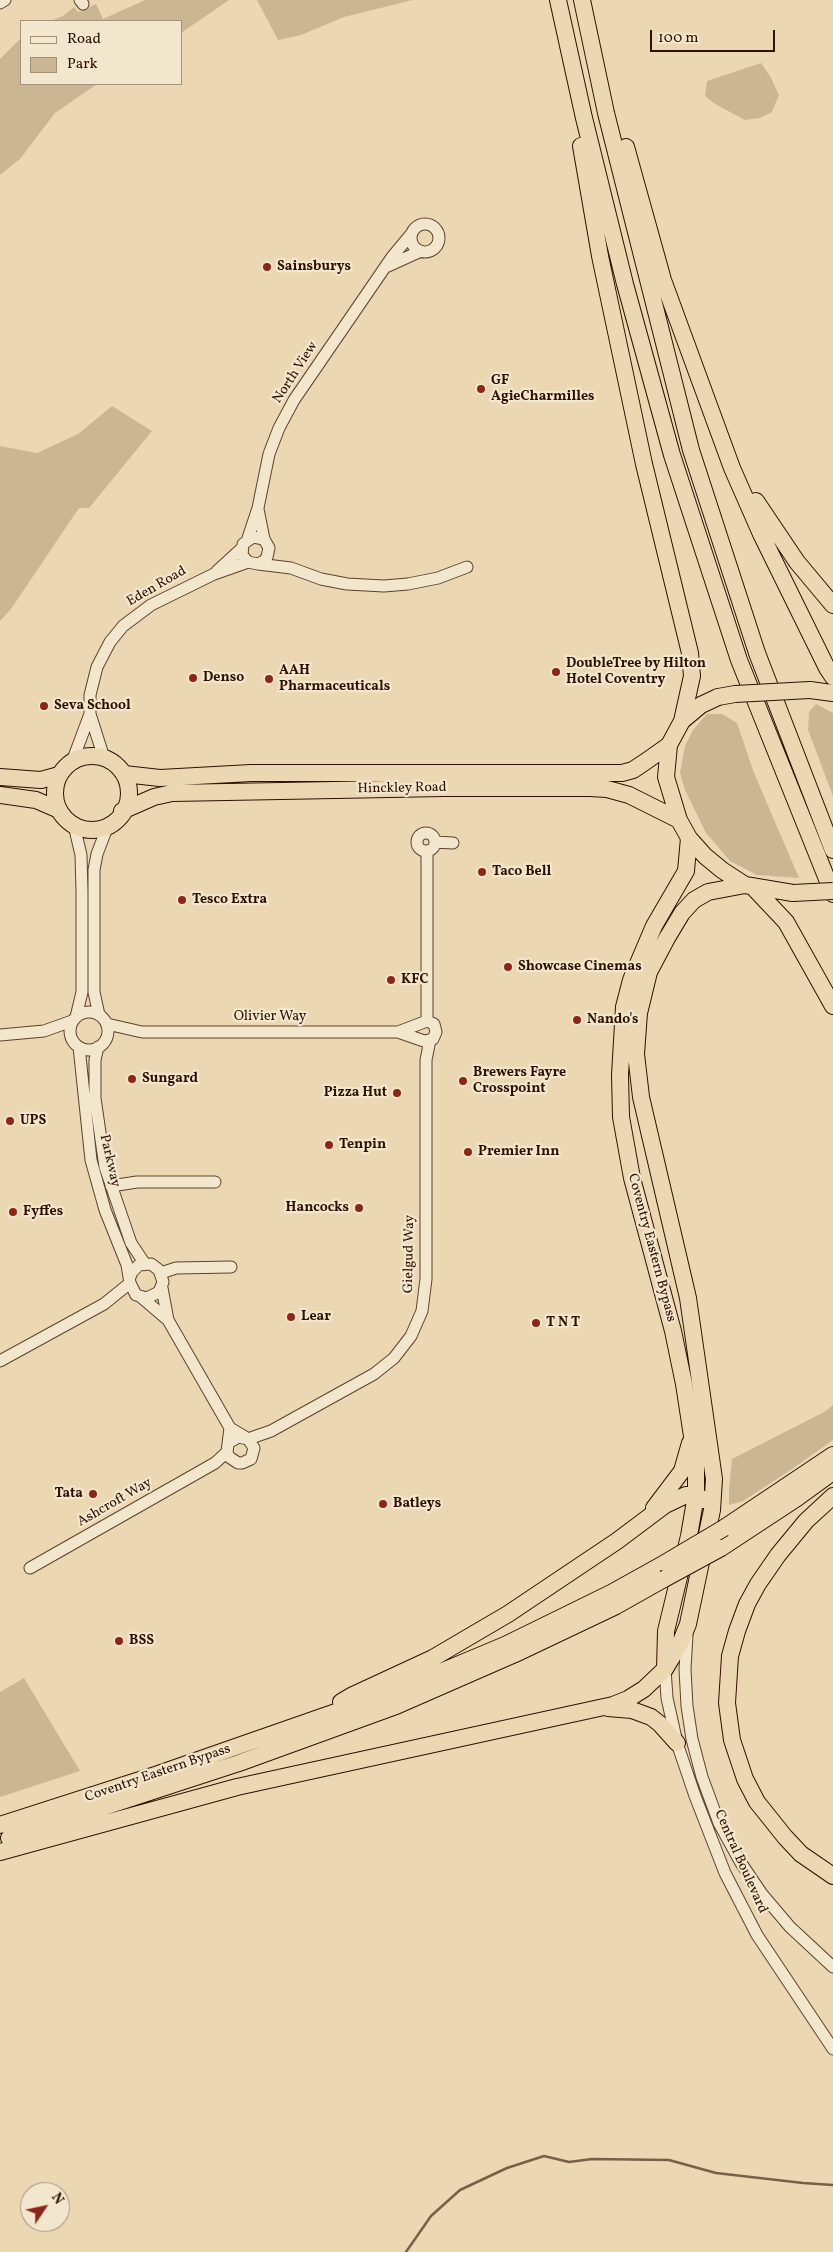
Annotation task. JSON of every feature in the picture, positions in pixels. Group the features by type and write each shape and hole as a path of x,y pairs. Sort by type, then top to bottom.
{"highway":[{"path":"557,0 600,256 644,464 690,653 692,676 682,721 669,745 666,777 679,820 690,838 705,856 749,886 786,922 833,1006"},
{"path":"557,0 616,247 672,455 739,660 833,892 793,893 749,886"},
{"path":"583,0 663,280 732,468 761,534 833,677"},
{"path":"583,0 606,113 691,450 761,662 833,850"},
{"path":"703,388 759,506 797,562 833,605"},
{"path":"682,721 701,705 718,697 735,694 810,690 833,693"},
{"name":"Hinckley Road","path":"124,774 160,778 252,773 622,773 633,770 669,745"},
{"path":"90,757 104,758 115,764 124,774 129,792 122,811 107,828 93,830 74,825 66,820 60,810 55,789 59,775 72,762 90,757"},
{"path":"0,777 41,780 59,775"},
{"name":"Hinckley Road","path":"122,811 154,797 172,793 444,788 590,788 607,789 629,795 679,820"},
{"path":"0,796 31,799 60,810"},
{"name":"Coventry Eastern Bypass","path":"664,1669 666,1631 689,1536 696,1496 696,1462 691,1426 664,1296 632,1178 621,1117 620,1075 624,1007 631,980 654,926 686,871 690,838"},
{"name":"Coventry Eastern Bypass","path":"0,1852 237,1786 603,1707 628,1699 644,1689 664,1669 680,1644 688,1624 712,1510 714,1469 696,1339 688,1298 641,1097 636,1054 639,1013 649,972 672,929 694,900 708,892 749,886"},
{"path":"646,1518 682,1471 690,1451 691,1426"},
{"path":"315,1721 420,1681 505,1644 611,1593 724,1528 833,1455"},
{"path":"0,1842 239,1762 396,1706 531,1647 616,1606 720,1548 833,1472"},
{"path":"315,1721 351,1696 433,1658 508,1614 677,1498 686,1495 696,1496 706,1502 712,1510"},
{"path":"833,1496 806,1521 766,1571 747,1604 740,1622 733,1646 728,1678 729,1721 732,1740 745,1779 757,1802 801,1854 833,1876"},
{"path":"603,1707 646,1714 660,1724 677,1743"},
{"name":"Coventry Eastern Bypass","path":"0,1826 315,1721"}],"street":[{"path":"0,3 5,0"},
{"path":"419,226 432,227 438,236 437,244 430,251 421,251 412,242 412,233 419,226"},
{"name":"North View","path":"258,508 268,454 294,400 399,248 412,233"},
{"name":"North View","path":"387,267 421,251"},
{"path":"214,574 241,549 248,538 258,508"},
{"path":"214,574 267,557 266,543 258,508"},
{"path":"248,538 258,537 291,568"},
{"path":"241,549 242,555 253,563 291,568 318,579 347,584 384,586 408,584 438,578 467,567"},
{"name":"Eden Road","path":"104,758 90,714 90,695 97,667 110,642 123,626 151,605 214,574"},
{"name":"Eden Road","path":"72,762 90,714"},
{"path":"74,825 81,855 82,892 82,992 70,1027 75,1043"},
{"path":"99,1015 94,992 94,870 97,854 107,828"},
{"path":"428,833 433,836 435,842 434,847 427,851 419,847 417,840 420,835 428,833"},
{"path":"435,842 453,843"},
{"path":"422,1023 434,1024 435,1035 423,1040 415,1032 422,1023 427,851"},
{"path":"0,1034 44,1031 89,1012 99,1015 108,1024 108,1036 102,1044 86,1049 44,1031"},
{"name":"Olivier Way","path":"398,1032 422,1023"},
{"name":"Olivier Way","path":"108,1024 142,1032 398,1032 423,1040"},
{"name":"Olivier Way","path":"102,1044 142,1032"},
{"name":"Gielgud Way","path":"249,1441 271,1431 374,1374 404,1347 417,1322 425,1296 426,1279 426,1060 423,1040"},
{"name":"Parkway","path":"75,1043 91,1160 130,1280"},
{"name":"Parkway","path":"102,1044 94,1060 96,1114 102,1150 111,1186 131,1243 145,1264"},
{"path":"111,1186 137,1182 215,1182"},
{"path":"0,1361 104,1304 130,1280 136,1268 145,1264 155,1266 162,1273 162,1288 168,1320 230,1428 249,1441"},
{"path":"162,1273 176,1268 231,1267"},
{"path":"130,1280 139,1296 168,1320"},
{"path":"104,1304 139,1296 153,1296 162,1288"},
{"path":"230,1428 230,1451"},
{"name":"Ashcroft Way","path":"30,1568 215,1463 230,1451 238,1437 249,1441 253,1455 247,1462 238,1463 230,1451"},
{"name":"Central Boulevard","path":"688,1624 684,1669 687,1706 702,1777 713,1809 730,1845 762,1894 790,1927 833,1967"},
{"name":"Central Boulevard","path":"664,1669 667,1698 677,1743 717,1855 742,1908 775,1965 833,2049"}],"green space":[{"path":"145,0 229,0 182,32 182,20 53,20 63,16 74,7 78,12 96,4 103,19"},
{"path":"257,0 413,0 344,17 301,35 278,40"},
{"path":"20,39 20,85 96,85 55,113 20,159 0,175 0,59"},
{"path":"761,63 779,95 772,112 760,118 745,120 715,104 705,96 707,81"},
{"path":"112,406 152,431 89,508 79,508 11,609 0,621 0,446 37,453 78,434"},
{"path":"816,704 833,713 833,796 808,730 809,712"},
{"path":"707,714 722,714 737,723 754,773 799,878 757,875 730,861 706,833 685,790 680,773 685,746 693,730"},
{"path":"833,1405 833,1440 743,1501 729,1505 732,1459 824,1412"},
{"path":"24,1678 80,1771 0,1797 0,1692"}],"waterway":[{"path":"406,2252 431,2216 460,2190 507,2168 544,2156 569,2162 592,2159 669,2160 716,2173 833,2185"}],"place":[{"name":"Sainsburys","path":"267,267"},
{"name":"GF AgieCharmilles","path":"481,389"},
{"name":"DoubleTree by Hilton Hotel Coventry","path":"556,672"},
{"name":"Denso","path":"193,678"},
{"name":"AAH Pharmaceuticals","path":"269,679"},
{"name":"Seva School","path":"44,706"},
{"name":"Taco Bell","path":"482,872"},
{"name":"Tesco Extra","path":"182,900"},
{"name":"Showcase Cinemas","path":"508,967"},
{"name":"KFC","path":"391,980"},
{"name":"Nando's","path":"577,1020"},
{"name":"Sungard","path":"132,1079"},
{"name":"Brewers Fayre Crosspoint","path":"463,1081"},
{"name":"Pizza Hut","path":"397,1093"},
{"name":"UPS","path":"10,1121"},
{"name":"Tenpin","path":"329,1145"},
{"name":"Premier Inn","path":"468,1152"},
{"name":"Hancocks","path":"359,1208"},
{"name":"Fyffes","path":"13,1212"},
{"name":"Lear","path":"291,1317"},
{"name":"T N T","path":"536,1323"},
{"name":"Tata","path":"93,1494"},
{"name":"Batleys","path":"383,1504"},
{"name":"BSS","path":"119,1641"}]}
